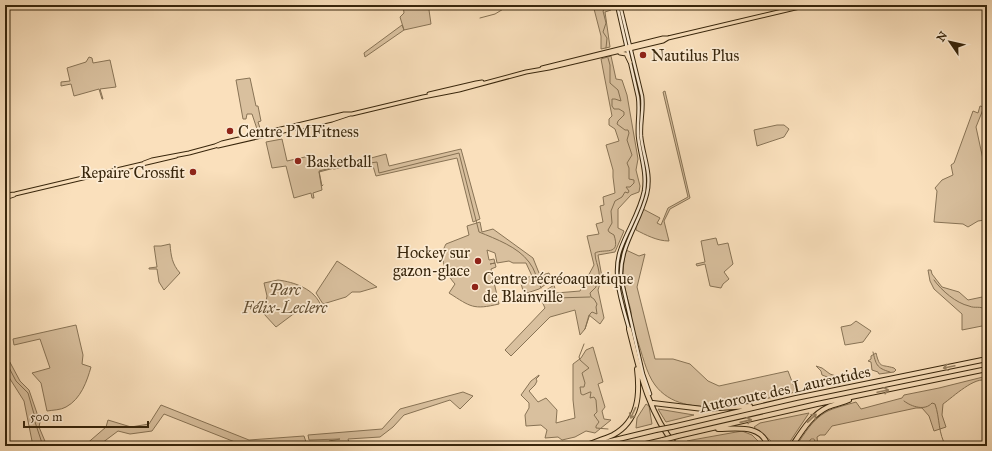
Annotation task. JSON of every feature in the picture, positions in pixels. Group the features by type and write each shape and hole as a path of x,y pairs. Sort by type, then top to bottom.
{"highway":[{"path":"629,329 646,392 655,414 665,432 677,446"},
{"path":"584,446 616,433 625,426 632,417 638,396 635,354"},
{"name":"Autoroute des Laurentides","path":"588,446 760,406 987,359"},
{"name":"Autoroute des Laurentides","path":"637,446 860,395 987,369"},
{"path":"792,446 806,424 818,413 830,406 860,395"},
{"path":"653,403 703,409 760,406"},
{"path":"653,403 664,426 677,446"},
{"path":"708,429 737,428 752,430 763,436 768,446"}],"main road":[{"path":"538,69 549,68 614,53 663,38 808,5"},
{"path":"619,6 642,96 641,135 647,177 647,191 645,200 622,255 619,279 629,329"},
{"path":"629,48 630,62 641,114"},
{"path":"5,197 144,163 163,160 222,143 272,131 423,97 436,92 538,69 548,65 629,48"},
{"path":"614,53 624,53 630,62"},
{"path":"619,279 644,376 653,403"}],"green space":[{"path":"403,5 429,5 431,24 404,30 400,17 404,13"},
{"path":"593,5 611,5 611,10 605,12 610,47 601,49 601,36"},
{"path":"402,25 404,30 365,57 364,53"},
{"path":"611,56 616,79 622,80 627,95 638,159 636,170 640,186 639,192 631,195 618,209 618,228 624,231 615,252 598,255 602,277 598,290 604,318 600,324 589,315 585,329 580,335 575,310 550,317 511,356 505,350 545,308 539,295 554,285 556,293 580,291 594,265 587,236 599,234 596,224 603,222 600,206 604,205 603,197 615,193 613,170 606,145 619,141 615,129 609,125 609,119 612,116 601,59"},
{"path":"89,57 92,58 93,63 110,60 116,87 100,89 103,99 99,89 74,96 71,84 61,86 61,82 70,81 67,68 86,62"},
{"path":"250,78 261,121 258,122 261,131 258,132 252,114 247,114 246,119 243,119 236,80"},
{"path":"665,91 690,198 670,209 664,221 669,241 656,239 636,230 636,225 643,209 660,218 657,223 661,225 668,208 688,197 663,92"},
{"path":"980,106 984,107 976,127 984,164 987,163 987,201 984,205 985,220 978,221 968,227 963,224 934,222 937,191 935,188 942,180 953,175 951,165 954,163 973,111 978,113"},
{"path":"784,125 789,129 784,137 757,146 754,130"},
{"path":"282,139 287,161 314,155 317,168 341,162 342,166 319,172 322,190 313,193 314,198 312,198 311,193 294,198 286,166 272,168 266,142"},
{"path":"461,149 480,219 473,222 457,158 376,176 373,166 361,167 360,161 386,154 389,166"},
{"path":"480,222 482,232 493,229 533,258 539,273 542,275 549,273 552,280 539,289 524,294 520,280 532,276 526,263 513,263 509,261 497,263 495,253 487,250 489,260 494,259 496,267 491,269 499,304 483,307 472,306 449,293 455,284 444,265 443,254 446,244 469,235 467,226"},
{"path":"716,238 718,245 728,243 733,264 724,272 729,279 721,288 710,286 705,264 697,266 696,264 705,262 701,241"},
{"path":"170,244 172,260 180,273 164,290 159,282 157,269 149,268 157,267 154,246"},
{"path":"626,250 639,256 645,254 637,287 655,359 673,359 690,364 708,381 719,386 788,371 796,392 741,404 721,406 684,404 668,397 655,385 652,380 633,329 631,309 624,279"},
{"path":"337,261 377,287 360,292 352,292 346,297 323,304 316,293"},
{"path":"928,270 931,270 932,274 942,287 959,292 968,300 987,296 987,325 962,330 962,314 934,289 930,281"},
{"name":"Parc Félix-Leclerc","path":"278,280 303,287 314,295 321,306 296,312 276,327 264,314 267,296 264,283"},
{"path":"856,321 871,331 863,342 845,345 841,327 851,325"},
{"path":"76,325 83,355 82,364 91,367 88,378 83,389 71,404 62,409 47,411 41,383 32,373 50,368 40,339 14,345 13,339"},
{"path":"593,347 603,382 598,384 605,407 602,411 604,419 611,420 595,433 586,431 575,437 562,440 558,437 545,438 547,430 541,425 526,426 525,415 529,408 529,403 521,395 531,381 539,375 536,379 537,381 535,385 529,391 538,402 546,398 557,410 556,423 575,418 573,400 573,364 581,358 586,350"},
{"path":"5,353 20,381 29,390 40,422 39,427 47,446 33,446 24,401 5,371"},
{"path":"876,353 880,364 896,370 894,372 879,374 878,372 872,370 871,362 868,361 871,359 871,356"},
{"path":"816,366 822,368 830,374 848,380 867,377 823,386 838,381 822,375 821,371"},
{"path":"987,376 987,381 982,380 971,384 943,404 942,415 946,427 934,431 929,416 922,408 916,408 832,426 825,435 820,435 817,437 818,446 814,439 811,439 806,446 796,446 813,423 821,415 832,409 856,402 861,409 902,398 904,395"},
{"path":"463,392 473,396 460,409 450,400 404,415 393,427 380,437 348,439 350,446 335,446 329,442 340,439 309,440 308,435 382,429 400,409"},
{"path":"646,404 649,406 652,424 636,428 637,418"},
{"path":"161,405 249,440 304,436 306,442 285,446 283,442 245,446 164,414 152,431 130,434 118,431 98,446 84,446 106,427 108,420 131,427 149,424"},
{"path":"658,409 694,415 666,422"},
{"path":"809,413 787,446 771,446 771,441 754,427 760,423"},
{"path":"742,431 752,435 763,446 686,446 684,444 687,441"}],"waterway":[{"path":"480,18 495,14 510,5"},
{"path":"606,48 607,38 603,32 606,23 603,11 607,5"},
{"path":"584,330 590,314 592,312 597,314 597,304 591,297 590,293 596,287 599,274 595,253 613,249 615,246 616,242 614,235 608,230 612,223 611,211 615,201 622,197 625,192 628,193 629,191 626,187 630,187 634,183 634,180 629,179 629,168 627,163 632,155 627,140 629,133 628,130 625,130 617,124 624,115 624,112 619,109 614,109 612,106 612,99 621,101 618,90 610,83 610,65 608,58"},
{"path":"323,185 322,186 319,171 331,168 334,169 377,162 379,173 459,153 479,232 506,244 519,252 533,268 541,288"},
{"path":"934,280 945,292 959,302 971,307 987,310"},
{"path":"545,296 555,298 590,297"},
{"path":"584,344 579,357 580,360 589,368 582,373 585,383 584,387 580,387 581,394 583,395 591,392 590,398 594,397 596,400 597,412 594,415 599,422 596,428 608,429"},
{"path":"873,352 877,365 890,372"},
{"path":"5,360 16,381 28,393 34,414"},
{"path":"904,401 918,407 926,407 932,403 935,404 940,431 946,446"},
{"path":"35,422 43,446"}],"place":[{"name":"Nautilus Plus","path":"643,55"},
{"name":"Centre PMFitness","path":"230,131"},
{"name":"Basketball","path":"298,161"},
{"name":"Repaire Crossfit","path":"193,172"},
{"name":"Hockey sur gazon-glace","path":"478,261"},
{"name":"Centre récréoaquatique de Blainville","path":"475,287"}]}
